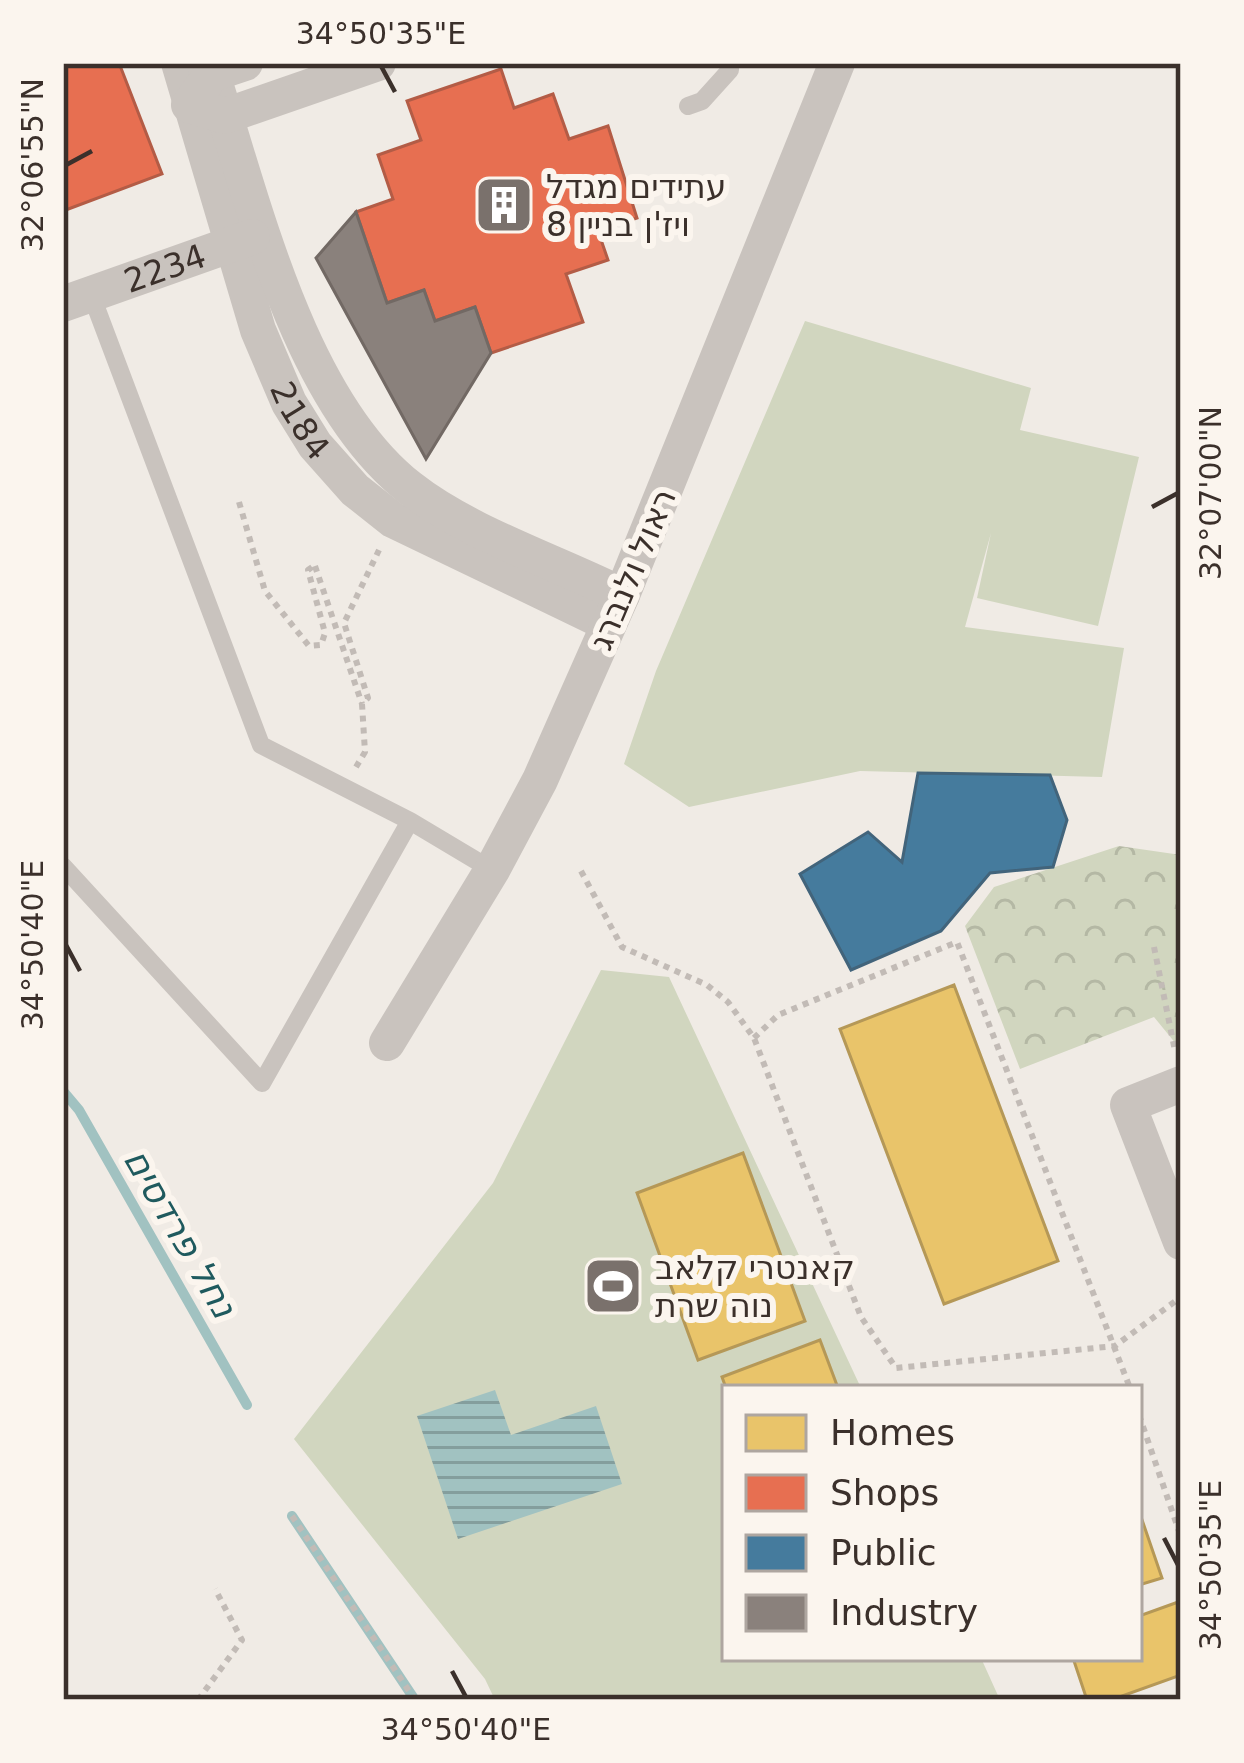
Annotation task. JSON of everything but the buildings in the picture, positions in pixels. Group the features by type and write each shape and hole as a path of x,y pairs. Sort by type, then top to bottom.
{"street":[{"path":"210,66 189,105 225,116 377,63"},
{"name":"2184","path":"210,66 225,116 248,238 257,330 289,403 315,445 355,490 393,520 616,609"},
{"name":"ראול ולנברג","path":"387,1043 540,780 616,609 837,66"},
{"name":"2184","path":"189,105 248,238 336,400 376,455 408,487 442,510 616,609"},
{"name":"2234","path":"77,299 248,238"},
{"path":"1179,1070 1128,1105 1181,1242"}],"lane":[{"path":"688,106 702,101 730,70 730,63"},
{"path":"77,299 261,745 410,821 491,871"},
{"path":"63,866 262,1083 410,821"}],"path":[{"path":"239,502 265,590 309,646 321,645 326,633 308,570 315,565 362,704 365,752 344,788"},
{"path":"362,704 368,698 344,622 393,520"},
{"path":"581,871 622,947 707,985 728,1002 754,1038 861,1317 896,1368 1115,1346 1181,1298"},
{"path":"754,1038 778,1015 957,943 1129,1385"},
{"path":"1154,947 1179,1070"},
{"path":"1142,1424 1181,1537"},
{"path":"292,1516 415,1700"},
{"path":"198,1700 242,1640 215,1589"}],"green space":[{"path":"805,321 1031,388 1020,430 1139,457 1098,626 977,598 991,533 965,627 1124,648 1102,777 860,771 689,807 624,764 656,671"},
{"path":"1119,846 1181,855 1181,1050 1154,1017 1020,1069 965,926 994,887"},
{"name":"קאנטרי קלאב נוה שרת","path":"601,970 669,977 860,1385 722,1385 722,1661 982,1661 1000,1700 495,1700 485,1679 294,1439 493,1183"}],"water":[{"path":"495,1390 511,1435 596,1406 622,1484 458,1539 417,1416"}],"waterway":[{"name":"נחל פרדסים","path":"63,1091 79,1110 247,1405"},
{"name":"נחל פרדסים","path":"292,1516 415,1700"}],"place":[{"name":"עתידים מגדל ויז'ן בניין 8","path":"504,205"},
{"name":"קאנטרי קלאב נוה שרת","path":"613,1286"}]}
